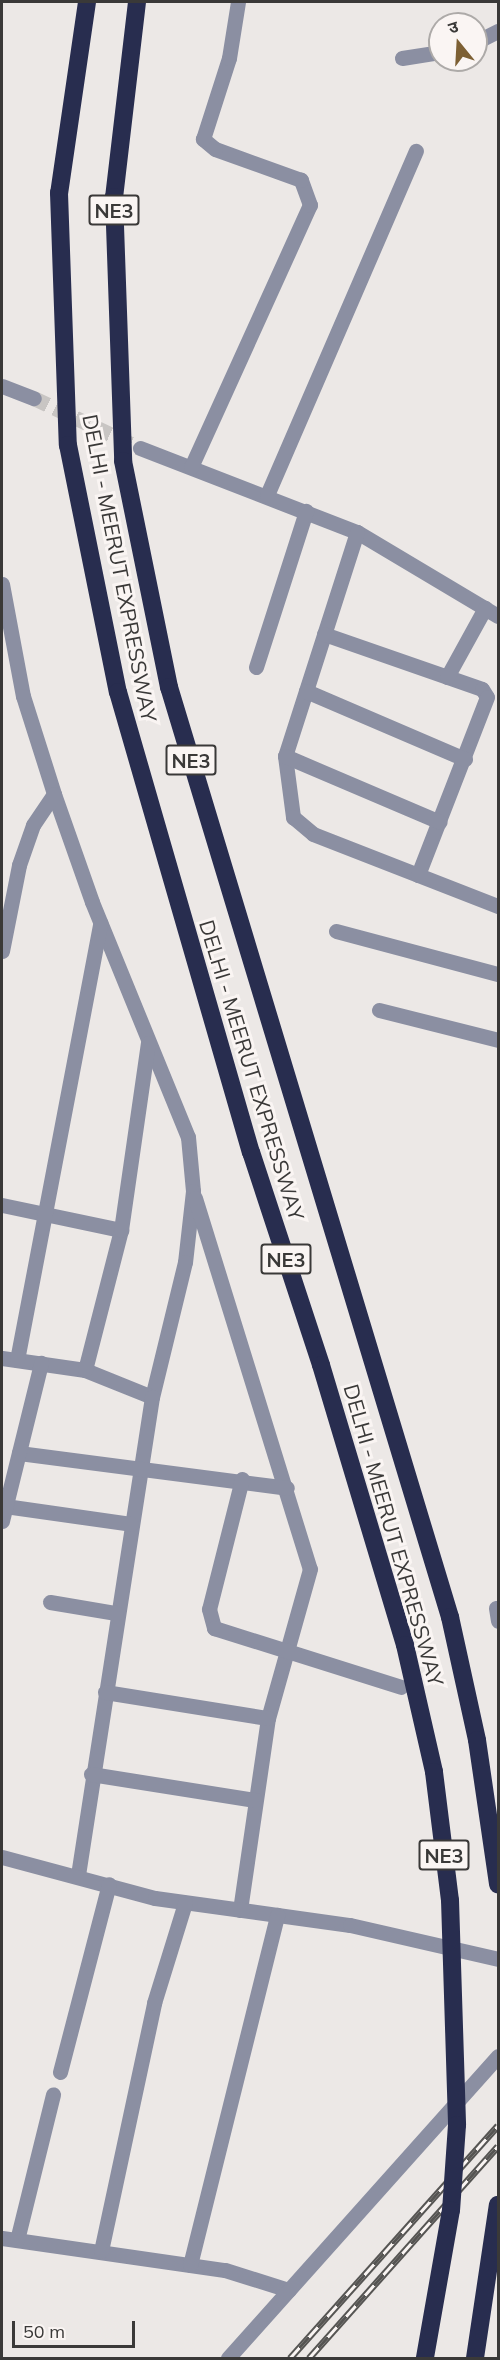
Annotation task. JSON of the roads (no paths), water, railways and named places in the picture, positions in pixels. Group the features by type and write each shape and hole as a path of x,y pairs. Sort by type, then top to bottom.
{"highway":[{"name":"DELHI - MEERUT EXPRESSWAY","path":"87,2 59,193 68,445 118,692 251,1152 321,1365 405,1645 434,1772 450,1900 457,2125 447,2244 425,2358"},
{"name":"DELHI - MEERUT EXPRESSWAY","path":"137,2 114,197 123,461 169,687 450,1617 477,1740 498,1884"},
{"path":"475,2358 498,2205"}],"street":[{"path":"191,467 310,205 301,180 215,149 203,139 229,58 238,2"},
{"path":"402,58 428,54"},
{"path":"267,495 416,151"},
{"path":"2,386 34,398"},
{"path":"140,448 267,495 357,532 492,612 447,677"},
{"path":"256,667 306,511"},
{"path":"357,532 285,756 287,792 299,824 418,875 498,906"},
{"path":"2,584 23,696 54,794 100,923 188,1137 193,1191 185,1262 152,1396 140,1466 91,1774 78,1875"},
{"path":"324,634 482,689 487,697 465,759 418,875"},
{"path":"306,691 465,759"},
{"path":"285,756 440,822"},
{"path":"2,951 26,845 54,794"},
{"path":"100,923 42,1213 9,1359 85,1370 152,1396"},
{"path":"336,931 498,974"},
{"path":"379,1010 498,1040"},
{"path":"85,1370 121,1230 148,1041"},
{"path":"193,1191 287,1488 310,1569 268,1718 240,1910"},
{"path":"2,1205 121,1230"},
{"path":"41,1363 12,1457 3,1513 131,1524"},
{"path":"12,1457 140,1466 242,1479 287,1488"},
{"path":"242,1479 209,1618 223,1631 401,1687"},
{"path":"50,1602 116,1612"},
{"path":"105,1692 268,1718"},
{"path":"91,1774 255,1800"},
{"path":"2,1857 185,1903 350,1925 498,1959"},
{"path":"60,2072 109,1884"},
{"path":"101,2251 154,2003 185,1903"},
{"path":"190,2265 277,1916"},
{"path":"228,2358 498,2056"},
{"path":"53,2094 9,2239 190,2265 289,2290"}],"tunnel":[{"path":"34,398 140,448"}],"railway":[{"path":"290,2358 498,2125"},
{"path":"309,2358 498,2146"}]}
